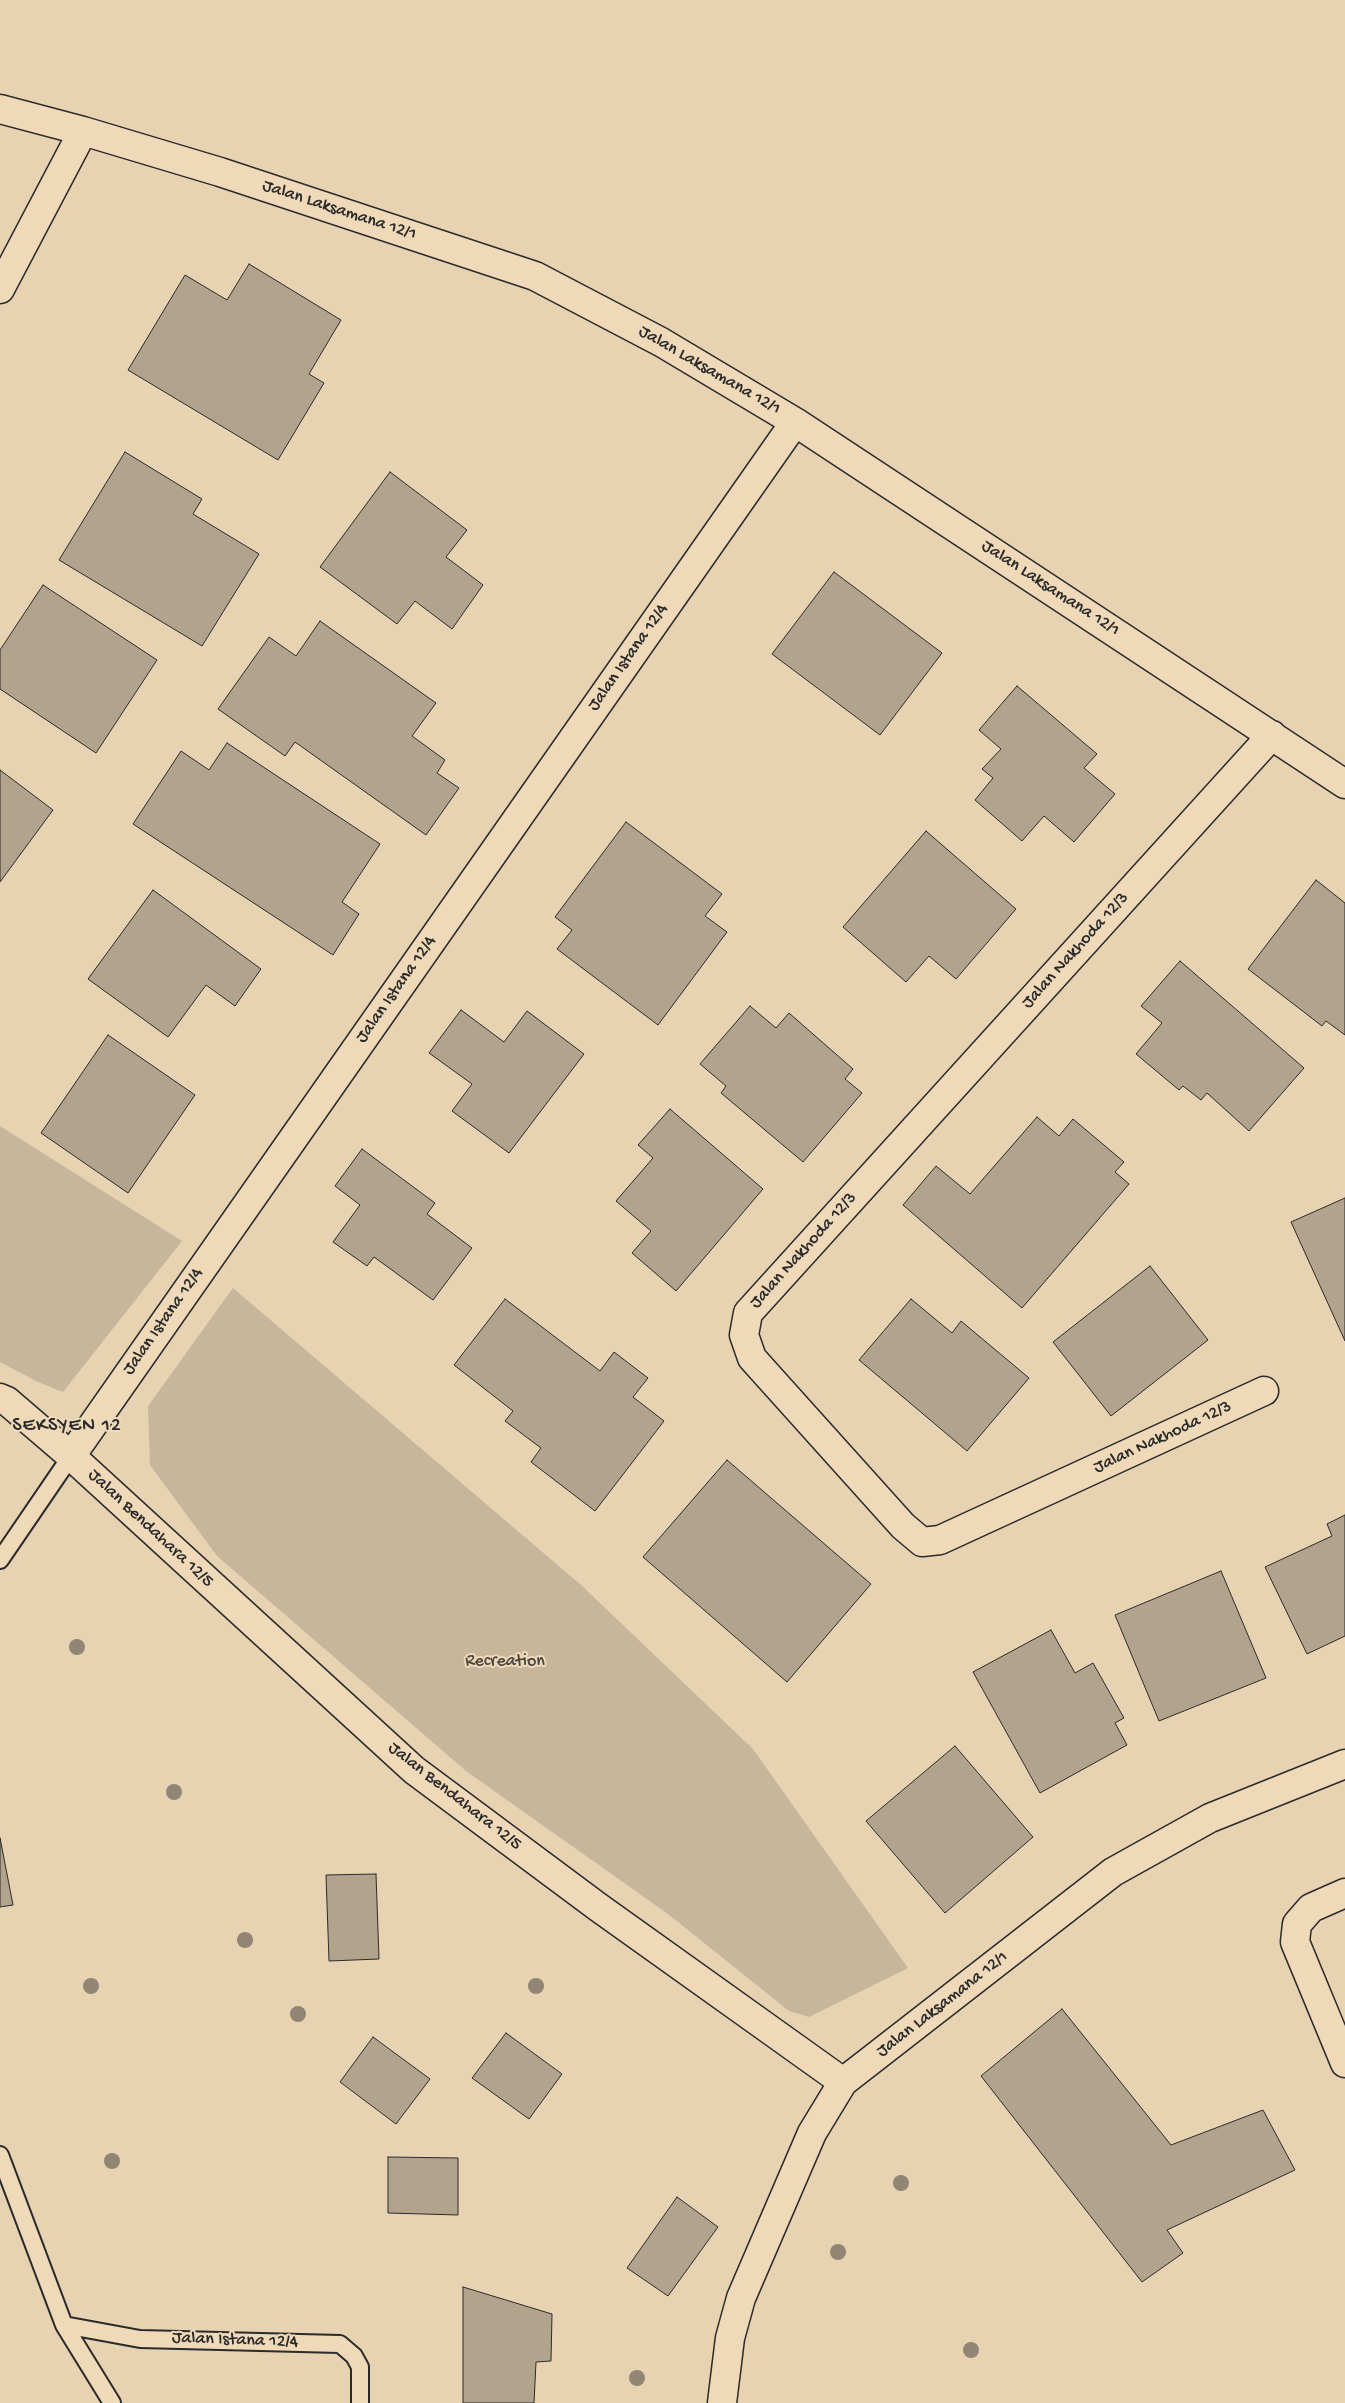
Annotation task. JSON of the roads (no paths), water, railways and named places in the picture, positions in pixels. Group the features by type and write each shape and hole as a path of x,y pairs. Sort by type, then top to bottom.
{"street":[{"name":"Jalan Laksamana 12/1","path":"0,109 220,172 534,276 661,342 795,422 1345,784"},
{"path":"0,289 82,131"},
{"name":"Jalan Istana 12/4","path":"71,1456 795,422"},
{"name":"Jalan Nakhoda 12/3","path":"1264,1391 940,1540 922,1542 904,1526 752,1358 744,1335 748,1313 1272,735"},
{"name":"Jalan Bendahara 12/5","path":"0,1398 71,1456 414,1770 598,1907 843,2082"},
{"name":"Jalan Laksamana 12/1","path":"722,2403 730,2338 741,2298 812,2133 843,2082 1113,1872 1210,1818 1345,1764"},
{"path":"1345,1892 1311,1908 1297,1924 1295,1942 1345,2063"}],"lane":[{"name":"Jalan Istana 12/4","path":"0,1560 71,1456"},
{"path":"0,2156 64,2325 112,2403"},
{"name":"Jalan Istana 12/4","path":"64,2325 140,2339 340,2344 354,2356 360,2367 360,2403"}],"district":[{"name":"SEKSYEN 12","path":"67,1427"}],"park label":[{"name":"Recreation","path":"505,1662"}]}
